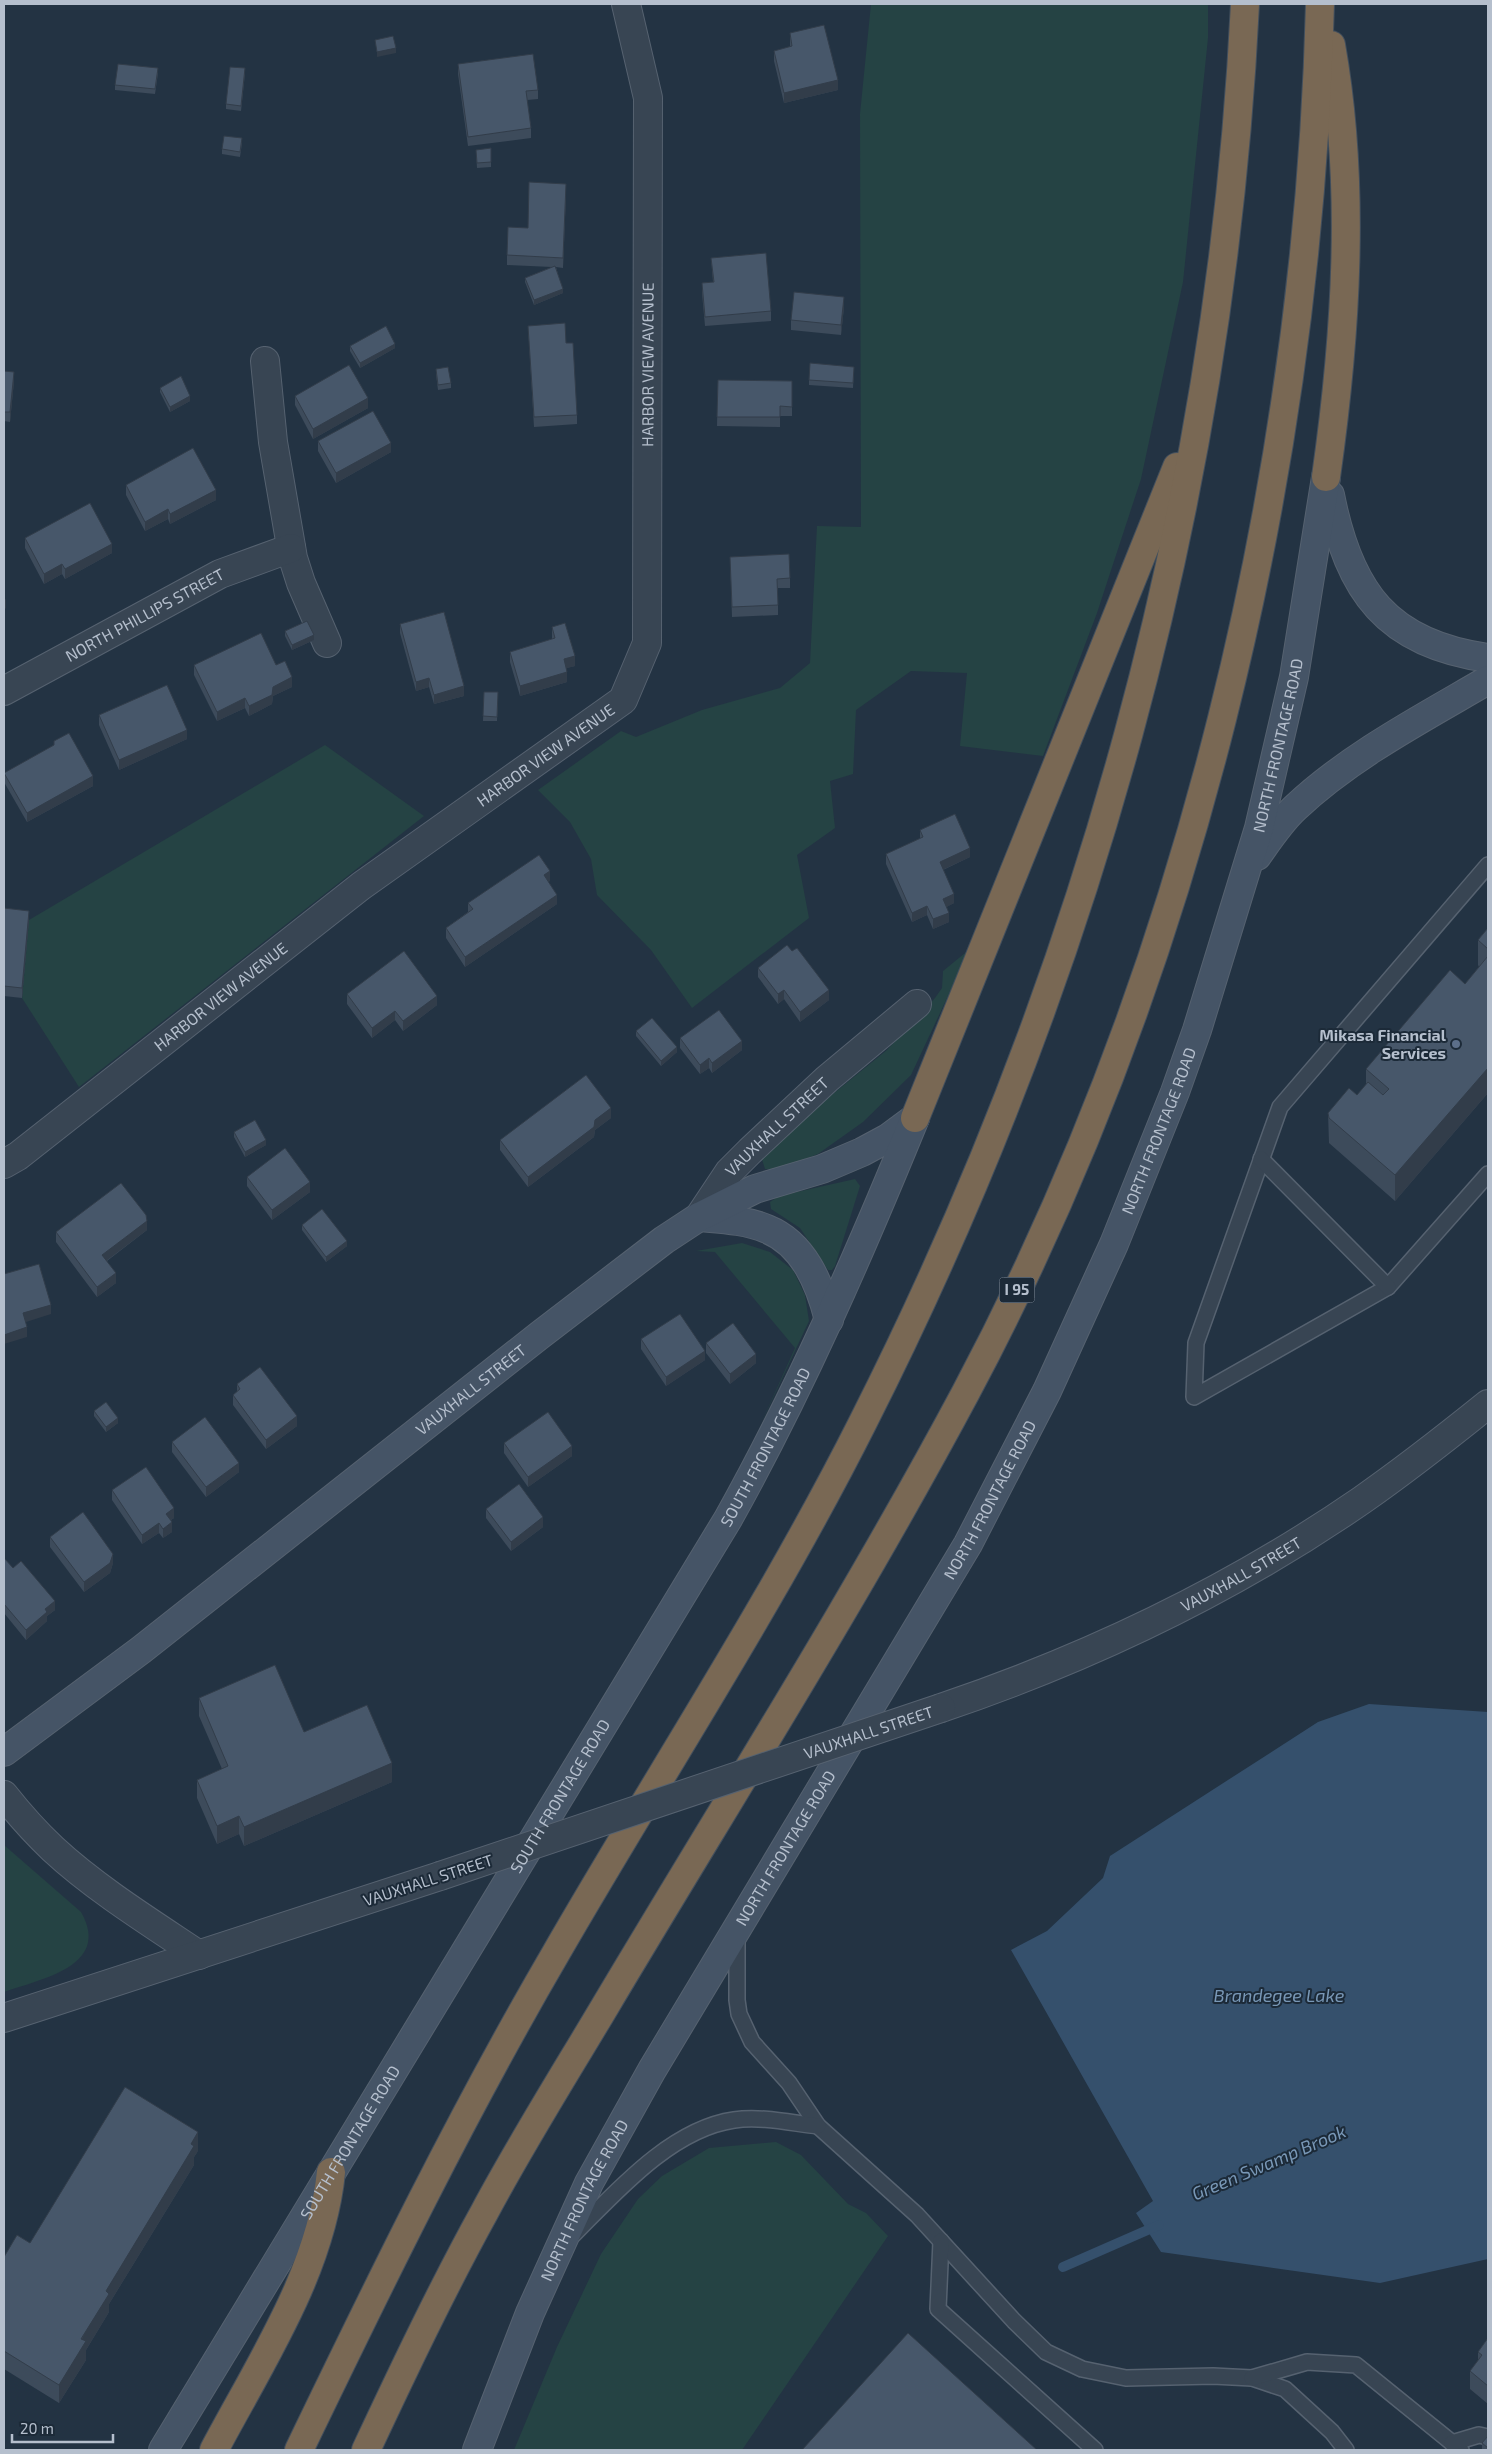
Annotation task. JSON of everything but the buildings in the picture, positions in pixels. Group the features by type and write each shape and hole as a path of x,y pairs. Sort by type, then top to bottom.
{"highway":[{"path":"299,2450 385,2273 507,2040 568,1932 811,1521 885,1378 972,1190 1030,1042 1086,878 1117,778 1162,603 1198,415 1229,200 1244,4"},
{"path":"1321,4 1334,64 1339,107 1344,203 1340,339 1326,477"},
{"name":"I 95","path":"366,2450 434,2309 501,2182 824,1643 967,1389 1049,1222 1099,1103 1149,965 1191,831 1226,698 1254,580 1276,452 1297,306 1316,105 1321,4"},
{"path":"914,1118 1198,415"},
{"path":"214,2450 293,2301 307,2269 325,2211 331,2172"}],"main road":[{"path":"1326,477 1340,537 1360,585 1377,608 1394,622 1433,645 1488,658"},
{"name":"NORTH FRONTAGE ROAD","path":"477,2450 507,2369 555,2254 589,2183 626,2116 956,1566 1000,1486 1047,1391 1114,1244 1175,1092 1210,991 1247,869 1286,716 1308,598 1326,477"},
{"path":"1247,869 1276,829 1313,792 1382,743 1488,680"},
{"path":"699,1217 754,1189 822,1169 862,1152 888,1138 914,1118"},
{"name":"SOUTH FRONTAGE ROAD","path":"163,2450 711,1549 763,1455 829,1320 914,1118"},
{"path":"699,1217 752,1224 766,1228 784,1238 805,1261 816,1277 829,1320"},
{"name":"VAUXHALL STREET","path":"4,1752 134,1655 607,1282 699,1217"}],"street":[{"name":"HARBOR VIEW AVENUE","path":"4,1164 18,1156 361,886 623,700 647,643 648,98 626,4"},
{"path":"265,361 273,442 291,548 300,583 327,643"},
{"name":"NORTH PHILLIPS STREET","path":"4,691 220,574 291,548"},
{"name":"VAUXHALL STREET","path":"699,1217 729,1172 761,1140 827,1079 917,1004"},
{"name":"VAUXHALL STREET","path":"4,2018 440,1876 1000,1687 1110,1641 1222,1585 1298,1541 1361,1501 1424,1455 1488,1404"},
{"path":"4,1795 28,1825 54,1850 122,1903 199,1955"}],"lane":[{"path":"1488,866 1280,1107 1196,1343 1194,1397 1388,1287 1488,1174"},
{"path":"1261,1159 1388,1287"},
{"path":"738,1929 735,1983 739,2014 744,2029 760,2052 789,2083 818,2126 917,2215 1020,2327 1046,2352 1082,2369 1126,2378 1213,2376 1252,2378 1285,2389 1332,2432 1346,2450"},
{"path":"555,2254 643,2168 679,2141 698,2131 718,2124 740,2120 818,2126"},
{"path":"941,2241 938,2309 1095,2450"},
{"path":"1252,2378 1307,2362 1356,2365 1457,2447 1479,2435 1488,2437"}],"green space":[{"path":"871,4 1208,4 1208,38 1183,282 1141,479 1097,613 1043,756 960,746 967,673 911,671 856,710 853,774 830,781 835,828 797,855 809,918 692,1008 651,950 597,895 591,859 570,822 538,790 621,731 636,737 702,710 780,688 810,663 817,526 861,527 860,114"},
{"path":"325,745 424,816 79,1087 22,998 29,920"},
{"path":"970,949 911,1075 863,1122 818,1154 780,1169 765,1169 760,1153 887,1050 935,998 942,988 943,971"},
{"path":"855,1179 860,1186 835,1266 832,1270 828,1270 800,1228 771,1209 770,1202 779,1196"},
{"path":"742,1243 770,1252 793,1270 805,1295 809,1321 759,1428 795,1348 715,1252 696,1251"},
{"path":"4,1845 81,1912 88,1930 87,1945 80,1958 68,1967 36,1982 4,1992"},
{"path":"776,2142 801,2155 848,2204 866,2213 888,2236 742,2450 514,2450 557,2347 601,2254 638,2199 662,2176 709,2148"}],"water":[{"name":"Brandegee Lake","path":"1369,1704 1488,1712 1488,2259 1380,2283 1161,2252 1136,2213 1153,2201 1011,1950 1047,1931 1103,1878 1110,1856 1318,1722"}],"waterway":[{"name":"Green Swamp Brook","path":"1063,2267 1159,2225"}],"place":[{"name":"Mikasa Financial Services","path":"1456,1044"}]}
